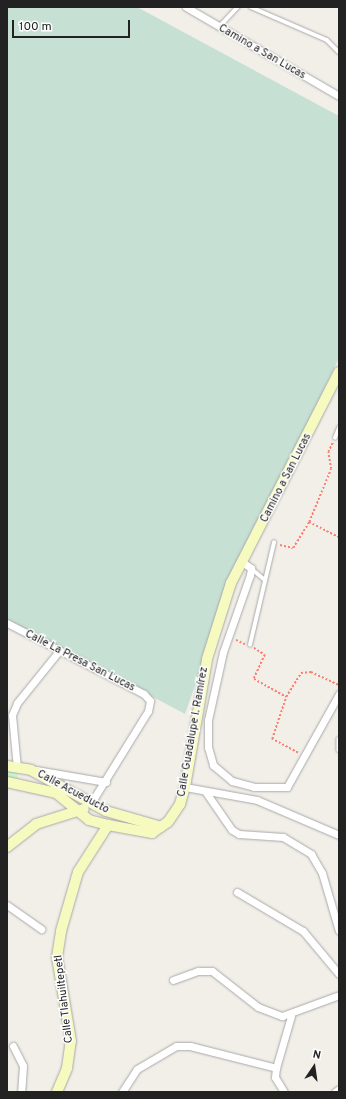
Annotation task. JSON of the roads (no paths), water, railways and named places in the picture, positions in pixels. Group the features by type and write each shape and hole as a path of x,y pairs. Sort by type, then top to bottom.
{"street":[{"name":"Camino a San Lucas","path":"188,8 339,96"},
{"name":"Camino a San Lucas","path":"231,583 339,372"},
{"path":"242,562 251,568 216,674 208,720 211,757 218,770 232,781 276,789 287,787 339,694"},
{"name":"Calle Guadalupe I. Ramírez","path":"161,827 180,804 185,787 207,659 231,583"},
{"name":"Calle La Presa San Lucas","path":"7,623 144,694 150,701 148,711 106,782"},
{"path":"24,785 12,715 17,703 59,651"},
{"name":"Calle Acueducto","path":"20,768 106,782"},
{"name":"Calle Acueducto","path":"20,768 91,803 126,817 161,827"},
{"name":"Calle Acueducto","path":"7,782 56,793 81,812"},
{"path":"7,847 36,824 81,812 91,803 106,782"},
{"path":"185,787 205,792 257,800 339,834"},
{"path":"205,792 232,830 239,834 283,837 311,854 322,873 339,931"},
{"path":"81,812 89,820 97,840"},
{"path":"123,828 126,817"},
{"path":"89,820 152,833 161,827"},
{"name":"Calle Tlahuiltepetl","path":"57,1092 67,1068 71,1041 57,957 61,931 78,872 97,840 108,825"},
{"path":"237,892 303,931 339,974"},
{"path":"7,906 41,929"},
{"path":"173,980 198,971 212,971 258,1007 274,1014 291,1016 339,995"},
{"path":"284,1092 275,1077 276,1068 291,1016"},
{"path":"13,1046 23,1066 22,1091"},
{"path":"122,1092 138,1069 176,1046 190,1046 276,1068"},
{"path":"335,1092 339,1089"}],"lane":[{"path":"219,27 238,7"},
{"path":"251,7 338,49"},
{"path":"335,438 339,428"},
{"path":"250,646 264,579 274,543"},
{"path":"251,568 264,579"},
{"path":"339,739 339,750"}]}
